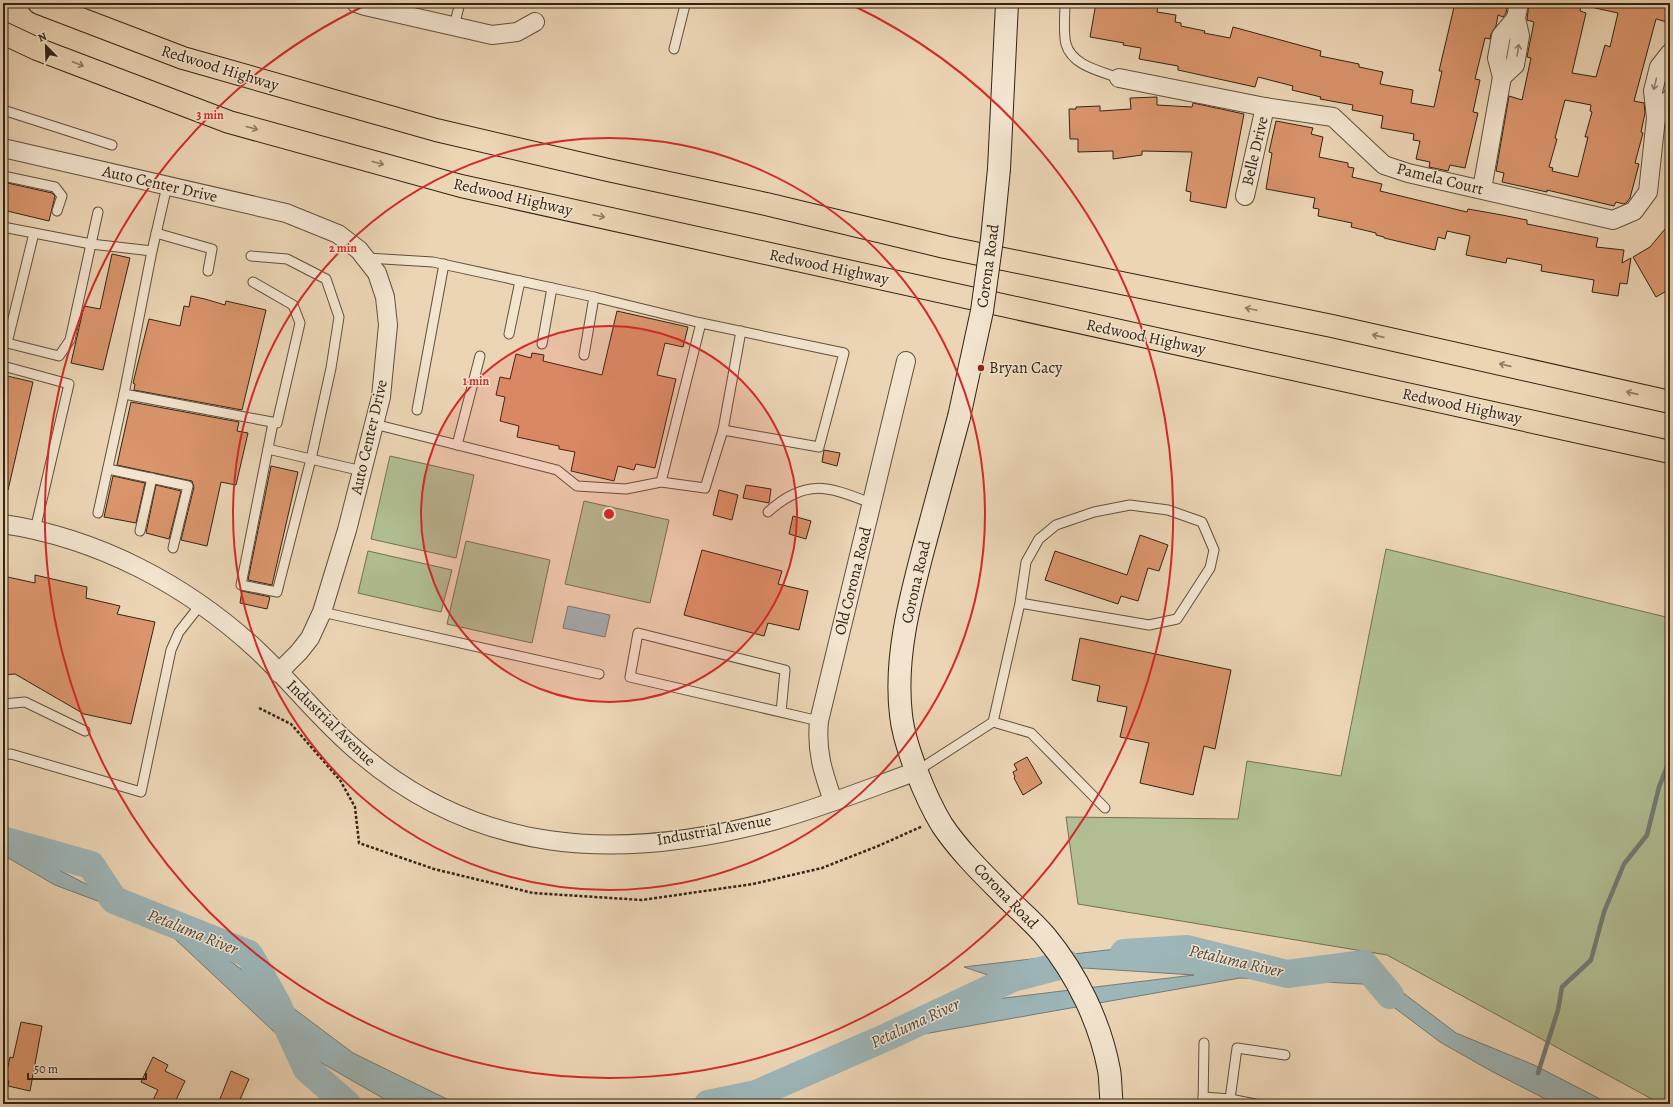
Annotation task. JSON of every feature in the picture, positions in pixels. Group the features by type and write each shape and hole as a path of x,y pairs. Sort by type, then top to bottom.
{"highway":[{"name":"Redwood Highway","path":"39,3 183,58 436,130 608,170 766,204 945,247 1332,326 1670,402"},
{"name":"Redwood Highway","path":"3,33 37,49 229,122 461,186 1670,452"}],"main road":[{"name":"Corona Road","path":"1007,3 1000,169 982,311 959,417 912,592 901,660 899,688 901,717 917,771 934,808 947,831 1001,892 1046,936 1084,996 1097,1025 1109,1070 1112,1104"}],"street":[{"path":"356,3 492,35 517,32 535,22"},
{"path":"1482,189 1502,76 1515,65 1520,36 1517,10"},
{"path":"1656,118 1653,91 1659,67 1670,54"},
{"name":"Pamela Court","path":"1119,78 1264,107 1333,117 1384,164 1408,173 1613,220 1634,211 1648,192 1656,118"},
{"path":"1656,118 1670,99"},
{"name":"Belle Drive","path":"1245,196 1264,107"},
{"name":"Auto Center Drive","path":"3,148 286,213 338,234 359,250 377,273 385,297 388,325 381,398 347,530 322,612 310,638 299,652 278,672"},
{"name":"Old Corona Road","path":"833,801 820,759 817,740 819,721 906,361"},
{"name":"Industrial Avenue","path":"3,524 35,530 71,540 139,567 201,604 248,641 345,741 395,782 423,799 450,812 494,829 536,839 582,844 631,844 677,840 727,832 778,819 917,771"}],"lane":[{"path":"454,26 460,3"},
{"path":"1065,3 1066,44 1072,54 1081,63 1119,78"},
{"path":"674,49 685,5"},
{"path":"3,110 112,145"},
{"path":"3,176 55,187 62,196 57,211"},
{"path":"98,513 124,394 152,251 167,186"},
{"path":"34,233 7,343 59,356 70,340 98,212"},
{"path":"3,227 91,244 152,251"},
{"path":"156,233 212,249 208,272"},
{"path":"251,256 287,259 326,279 339,317 331,368 311,459 277,592 241,584 274,423"},
{"path":"365,258 444,264 594,297 700,323 844,353 819,447 722,430"},
{"path":"418,410 444,264"},
{"path":"509,334 520,281"},
{"path":"124,394 277,424 300,323 293,305 253,282"},
{"path":"542,344 552,288"},
{"path":"584,355 594,297"},
{"path":"661,482 700,323"},
{"path":"374,424 557,470 576,486 626,490 661,482 705,488 722,430 741,331"},
{"path":"457,445 480,356"},
{"path":"3,366 69,384 35,530"},
{"path":"268,449 362,471"},
{"path":"108,468 188,486 173,548"},
{"path":"140,531 152,478"},
{"path":"768,512 788,496 806,489 824,488 838,490 872,503"},
{"path":"917,771 993,722 1020,603 1026,562 1039,539 1056,525 1094,512 1130,505 1168,510 1202,522 1214,550 1210,568 1177,618 1149,625 1020,603"},
{"path":"3,755 11,754 141,792 171,650 178,632 201,604"},
{"path":"322,612 599,674"},
{"path":"781,712 785,670 638,633 630,677 819,721"},
{"path":"3,704 25,702 85,731"},
{"path":"993,722 1031,733 1105,808"},
{"path":"1204,1043 1203,1101 1230,1099 1255,1104"},
{"path":"1230,1099 1237,1048 1285,1055"}],"green space":[{"path":"390,456 474,475 456,558 371,539"},
{"path":"584,501 669,520 650,603 565,584"},
{"path":"466,541 550,560 532,643 447,624"},
{"path":"1386,549 1670,618 1670,1104 1661,1104 1387,955 1078,904 1066,817 1238,819 1247,761 1341,776"},
{"path":"368,551 452,570 441,612 358,593"}],"water":[{"path":"568,606 610,615 605,637 563,628"},
{"path":"3,844 18,849 92,887 151,903 353,1053 457,1104 393,1104 285,1042 159,924 55,885 3,855"},
{"path":"1141,946 1254,966 1369,967 1456,1033 1534,1065 1610,1104 1555,1104 1493,1072 1440,1042 1363,984 1240,978 873,1043 725,1104 688,1104 768,1079 939,1006 1194,975 1084,968 994,977 964,967"}],"building":[{"path":"1096,3 1142,3 1158,6 1157,12 1176,15 1175,22 1181,23 1181,26 1205,31 1204,33 1230,38 1233,27 1321,51 1320,56 1359,64 1359,67 1383,72 1380,84 1413,90 1411,103 1434,107 1442,71 1439,71 1455,3 1508,3 1506,13 1503,17 1498,15 1496,26 1490,39 1485,38 1475,79 1480,80 1473,112 1478,113 1465,168 1450,165 1448,171 1429,167 1430,162 1416,159 1420,141 1413,140 1414,134 1381,128 1383,116 1352,110 1353,105 1320,99 1321,97 1292,90 1293,86 1258,77 1255,87 1178,70 1178,66 1139,59 1141,48 1123,45 1124,43 1090,37"},
{"path":"1529,3 1581,3 1580,11 1586,13 1572,73 1596,77 1605,45 1610,47 1618,13 1595,8 1595,3 1654,3 1670,7 1667,22 1656,19 1634,101 1644,103 1645,113 1641,132 1643,133 1635,163 1639,164 1630,198 1624,204 1616,202 1614,206 1547,190 1547,192 1502,182 1504,173 1496,171 1509,96 1522,100 1531,58 1527,57 1534,22 1527,20","holes":["1565,100 1591,105 1590,111 1592,112 1585,137 1588,137 1578,177 1552,171 1553,168 1549,167 1557,139 1555,138"]},
{"path":"1157,97 1157,105 1192,107 1193,103 1244,114 1226,208 1190,201 1191,192 1186,191 1192,152 1142,151 1142,155 1113,159 1113,151 1078,152 1078,139 1070,139 1069,109 1076,109 1076,107 1100,106 1100,111 1131,109 1130,98"},
{"path":"1276,121 1313,128 1311,134 1323,137 1319,157 1348,163 1348,167 1354,168 1352,177 1382,184 1380,191 1467,212 1468,209 1527,220 1527,224 1598,238 1596,247 1624,250 1622,263 1631,258 1627,284 1620,283 1618,296 1592,292 1594,280 1541,271 1542,265 1507,258 1506,263 1466,255 1470,236 1447,231 1445,239 1438,237 1435,250 1384,238 1376,235 1376,233 1351,227 1352,223 1318,216 1319,209 1313,208 1315,198 1266,189 1272,153 1269,152"},
{"path":"3,182 52,193 55,196 49,221 3,210"},
{"path":"1670,223 1670,289 1656,297 1633,257 1650,247"},
{"path":"112,254 130,258 103,370 71,363 84,306 100,309"},
{"path":"191,296 225,305 226,301 266,310 242,410 134,390 135,384 133,383 149,319 180,326 184,306 189,307"},
{"path":"617,311 688,327 683,347 665,343 657,375 676,379 655,468 636,464 634,470 618,466 614,481 571,471 575,452 559,449 559,446 517,437 519,426 500,421 505,397 496,395 500,377 510,379 516,354 531,358 532,353 544,355 543,361 602,375"},
{"path":"3,375 33,382 8,490 3,490"},
{"path":"131,402 239,422 237,431 248,433 236,485 221,482 207,546 181,540 194,487 192,481 117,465"},
{"path":"824,450 840,453 837,466 822,462"},
{"path":"271,466 298,472 272,585 248,580"},
{"path":"113,476 145,483 136,523 104,517"},
{"path":"156,485 181,491 169,539 146,533"},
{"path":"746,485 771,489 769,503 743,498"},
{"path":"719,490 738,495 732,520 713,515"},
{"path":"793,516 811,521 806,539 789,534"},
{"path":"1140,535 1168,545 1159,571 1148,568 1138,601 1121,596 1118,604 1045,580 1055,551 1127,575"},
{"path":"702,550 782,571 778,584 808,591 799,630 768,623 764,636 684,615"},
{"path":"35,575 87,587 86,598 120,606 117,614 155,622 131,724 84,714 15,674 3,675 3,576 35,583"},
{"path":"242,591 270,597 267,609 240,603"},
{"path":"1080,638 1231,670 1215,749 1204,746 1193,795 1140,783 1149,743 1120,737 1127,707 1097,701 1100,686 1072,680"},
{"path":"1027,757 1042,783 1023,795 1014,778 1013,772 1017,770 1014,764"},
{"path":"21,1022 42,1026 30,1091 8,1086 9,1081 5,1080 10,1057 13,1058"},
{"path":"153,1057 168,1065 165,1071 185,1081 174,1104 151,1104 158,1090 141,1082"},
{"path":"231,1071 249,1079 238,1104 231,1104 220,1099"}],"waterway":[{"path":"1538,1073 1558,1010 1562,987 1591,960 1604,912 1624,864 1647,835 1659,787 1670,759"},
{"name":"Petaluma River","path":"3,842 6,841 91,865 114,900 249,954 276,1002 307,1069 347,1104"},
{"name":"Petaluma River","path":"1124,953 1187,949 1287,974 1364,964 1390,995"},
{"name":"Petaluma River","path":"708,1104 756,1094 889,1036 1013,978 1067,964"}],"place":[{"name":"Bryan Cacy","path":"981,368"}]}
